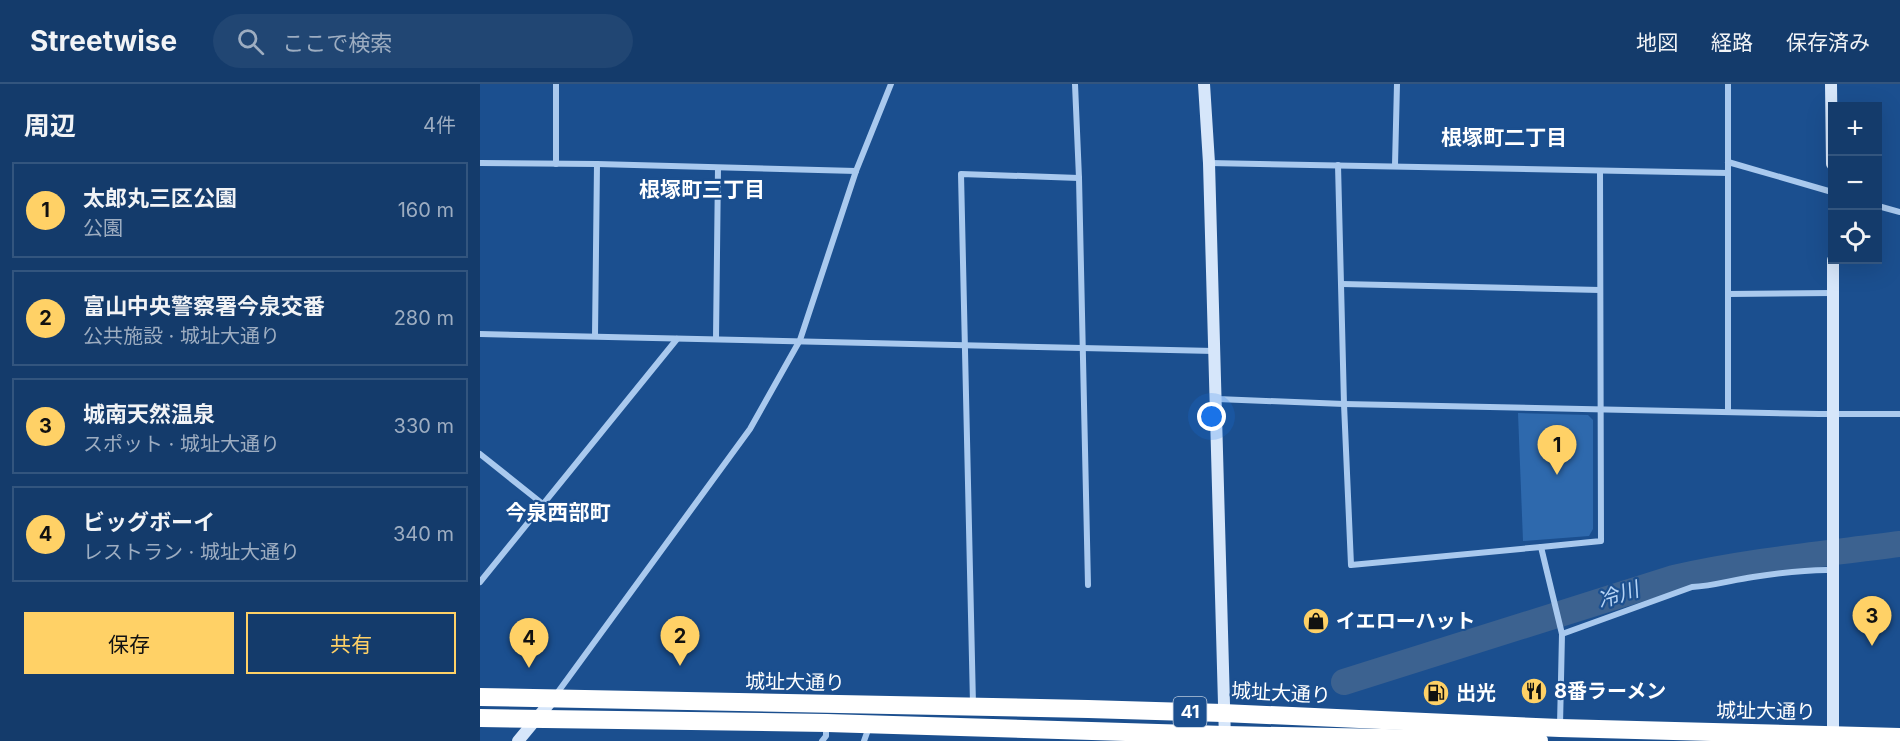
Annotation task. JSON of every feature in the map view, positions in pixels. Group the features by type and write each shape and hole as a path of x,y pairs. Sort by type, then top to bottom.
{"highway":[{"name":"城址大通り","path":"480,697 1223,713 1833,738 1900,737"},
{"name":"城址大通り","path":"480,718 826,723 867,733 1539,741"}],"street":[{"path":"556,84 556,164"},
{"path":"518,741 552,699 750,429 800,340 856,171 891,84"},
{"path":"1075,84 1088,585"},
{"path":"1203,84 1209,164 1225,738"},
{"path":"1395,165 1397,84"},
{"path":"1728,84 1728,411"},
{"path":"1831,84 1833,156"},
{"path":"1728,162 1828,191"},
{"path":"480,163 856,171"},
{"path":"595,336 597,164"},
{"path":"1209,164 1395,165 1728,173"},
{"path":"1338,165 1351,565 1601,541 1600,171"},
{"path":"716,339 718,168"},
{"path":"973,708 961,174 1079,178"},
{"path":"1882,207 1900,212"},
{"path":"1833,264 1833,738"},
{"path":"1342,284 1600,290"},
{"path":"1728,294 1833,293"},
{"path":"480,334 1215,351"},
{"path":"480,582 678,339"},
{"path":"1216,399 1344,404 1900,414"},
{"path":"480,454 544,505"},
{"path":"1541,548 1562,634 1560,728"},
{"path":"1562,634 1692,587 1820,570 1833,565"},
{"path":"822,741 826,736 826,723"}],"shaded area":[{"path":"1518,413 1588,415 1593,420 1593,529 1589,536 1523,541"}],"waterway":[{"name":"冷川","path":"1344,682 1674,578 1758,562 1900,544"}],"place":[{"name":"太郎丸三区公園","path":"1557,475"},
{"name":"イエローハット","path":"1316,621"},
{"name":"城南天然温泉","path":"1872,646"},
{"name":"富山中央警察署今泉交番","path":"680,666"},
{"name":"ビッグボーイ","path":"529,668"},
{"name":"8番ラーメン","path":"1534,691"},
{"name":"出光","path":"1436,693"}],"district":[{"name":"根塚町二丁目","path":"1504,138"},
{"name":"根塚町三丁目","path":"702,190"},
{"name":"今泉西部町","path":"558,513"}]}
